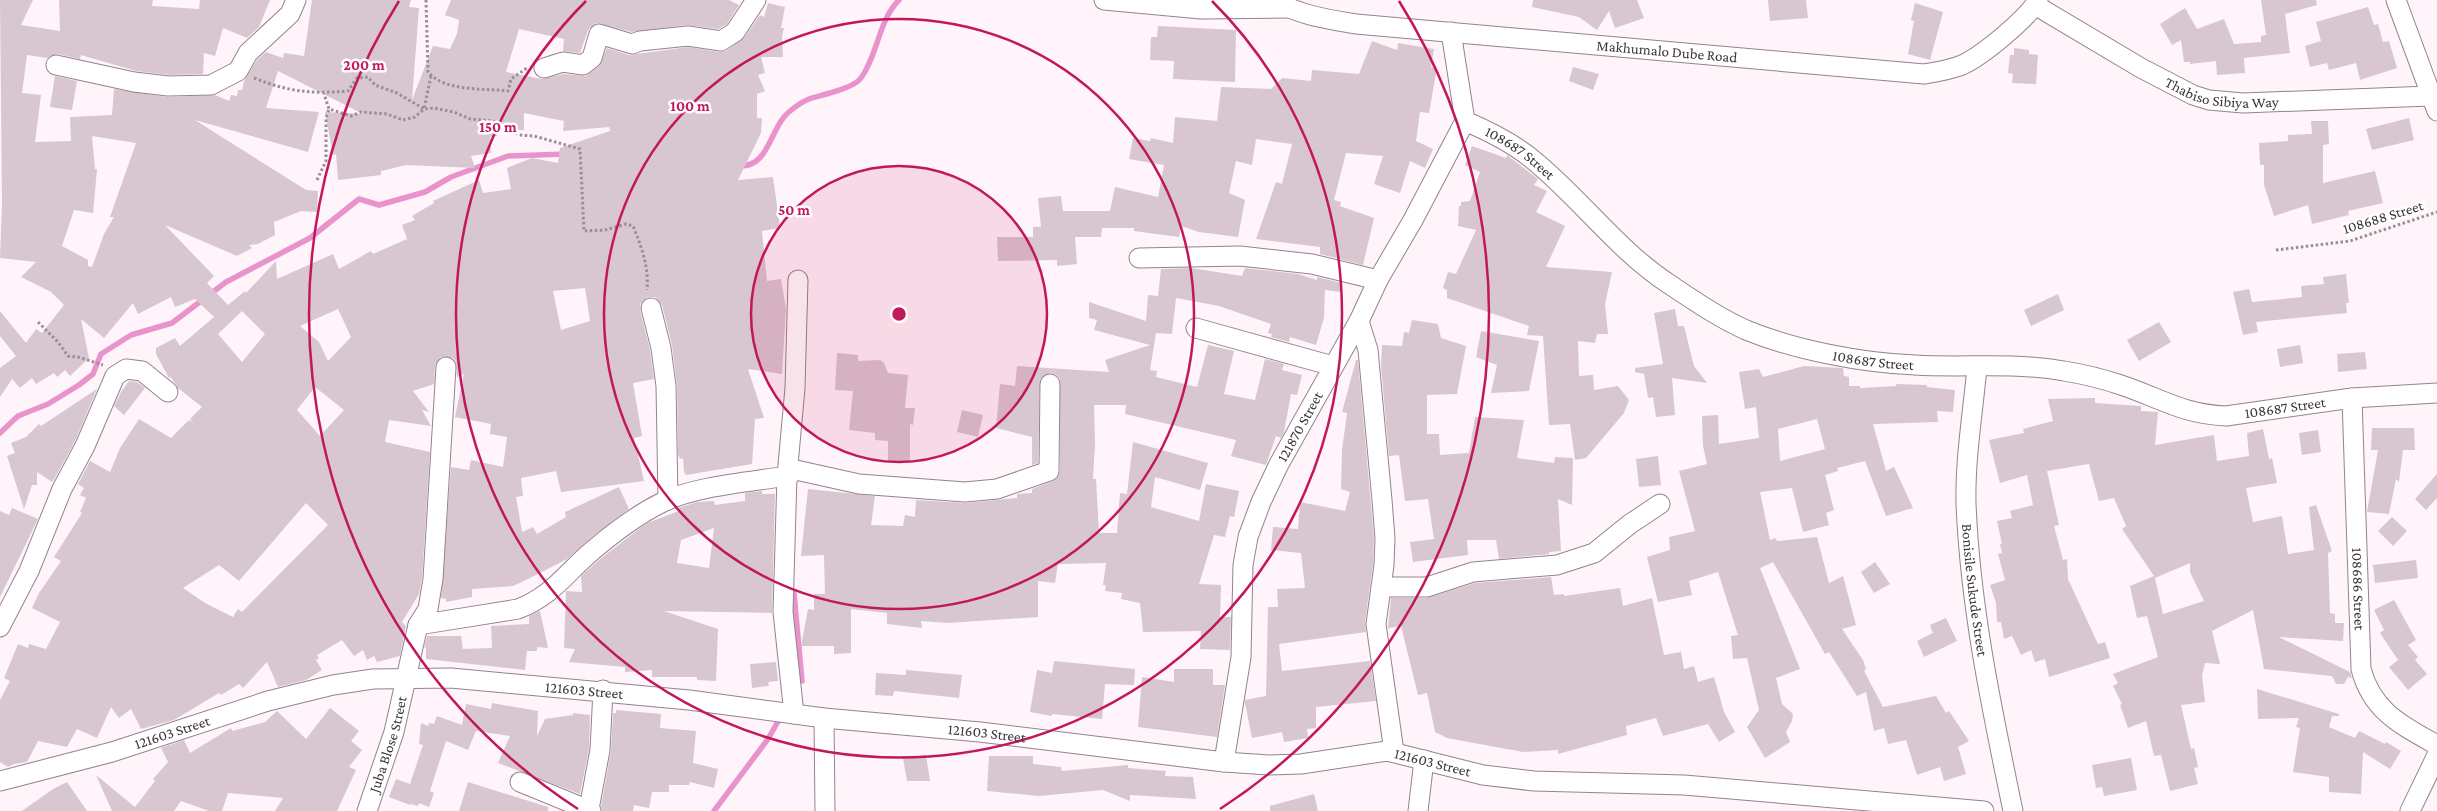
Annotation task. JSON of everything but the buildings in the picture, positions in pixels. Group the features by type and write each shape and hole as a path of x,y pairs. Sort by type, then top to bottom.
{"street":[{"path":"56,65 134,82 168,86 211,85 238,71 248,53 290,14 296,0"},
{"path":"544,68 563,62 583,65 592,58 599,34 632,44 688,36 720,41 735,32 756,0"},
{"path":"1104,0 1201,9 1280,4"},
{"path":"2396,0 2434,104"},
{"name":"Makhumalo Dube Road","path":"1280,4 1308,16 1356,24 1924,74 1962,65 1980,55 2037,3"},
{"name":"Thabiso Sibiya Way","path":"2037,3 2141,68 2193,95 2209,100 2243,104 2434,104"},
{"name":"108687 Street","path":"1451,32 1465,122 1510,144 1537,163 1612,238 1642,264 1669,284 1745,329 1799,347 1834,355 1913,365 2022,367 2066,371 2121,385 2186,411 2207,415 2226,416 2352,398 2437,392"},
{"name":"121870 Street","path":"1224,762 1241,657 1243,564 1248,537 1261,502 1279,464 1359,321 1378,280 1413,220 1465,122"},
{"path":"1139,258 1240,256 1312,264 1378,280"},
{"path":"794,714 783,612 787,476 795,388 798,280"},
{"path":"651,308 661,348 666,386 668,500"},
{"path":"1359,321 1368,350 1382,500 1385,538 1376,624 1394,752"},
{"path":"1196,328 1333,366"},
{"name":"Juba Blose Street","path":"367,811 394,732 418,625 428,608 433,579 446,367"},
{"name":"Bonisile Sukude Street","path":"1977,367 1966,502 1974,599 2012,811"},
{"path":"0,627 29,571 62,489 86,446 115,376 126,369 142,371 168,392"},
{"path":"418,625 518,609 533,603 559,585 591,551 634,520 668,500 722,487 787,476 796,470 869,485 965,492 997,490 1049,471 1050,384"},
{"name":"108686 Street","path":"2352,398 2361,669 2366,686 2376,702 2391,718 2437,745"},
{"path":"1381,587 1428,586 1473,572 1557,565 1594,553 1630,524 1660,504"},
{"name":"121603 Street","path":"0,781 112,752 268,701 341,684 373,679 451,678 603,690 824,718 980,732 1224,762 1301,764 1368,752 1394,752 1483,775 1534,781 1684,785 1984,811"},
{"path":"520,782 590,810 599,760 603,690"},
{"path":"824,718 825,811"},
{"path":"2410,811 2437,755"},
{"path":"1418,811 1424,760"}],"path":[{"path":"426,0 428,72 434,80 459,87 508,91 511,79 525,68 544,68"},
{"path":"238,71 278,88 324,94 348,91 357,78 368,77 375,85 397,93 424,109"},
{"path":"424,109 431,76"},
{"path":"317,180 326,161 326,118 329,110 324,94"},
{"path":"329,110 351,116 361,112 387,114 403,120 415,117 424,109 434,108 454,112 470,119 493,121 519,135 534,136 580,149 584,231 605,230 626,224 633,226 645,258 648,278 646,293 651,308"},
{"name":"108688 Street","path":"2276,250 2350,240 2437,212"},
{"path":"38,322 58,342 68,356 90,360"}],"waterway":[{"path":"738,166 755,162 761,156 779,124 795,107 809,99 851,85 861,78 867,69 882,28 892,8 899,0"},
{"path":"0,433 18,416 48,404 79,385 93,374 101,354 131,335 172,323 226,282 310,238 359,199 379,205 425,192 451,177 508,156 566,154"},
{"path":"794,593 802,681"},
{"path":"714,811 768,739 780,718"}]}
